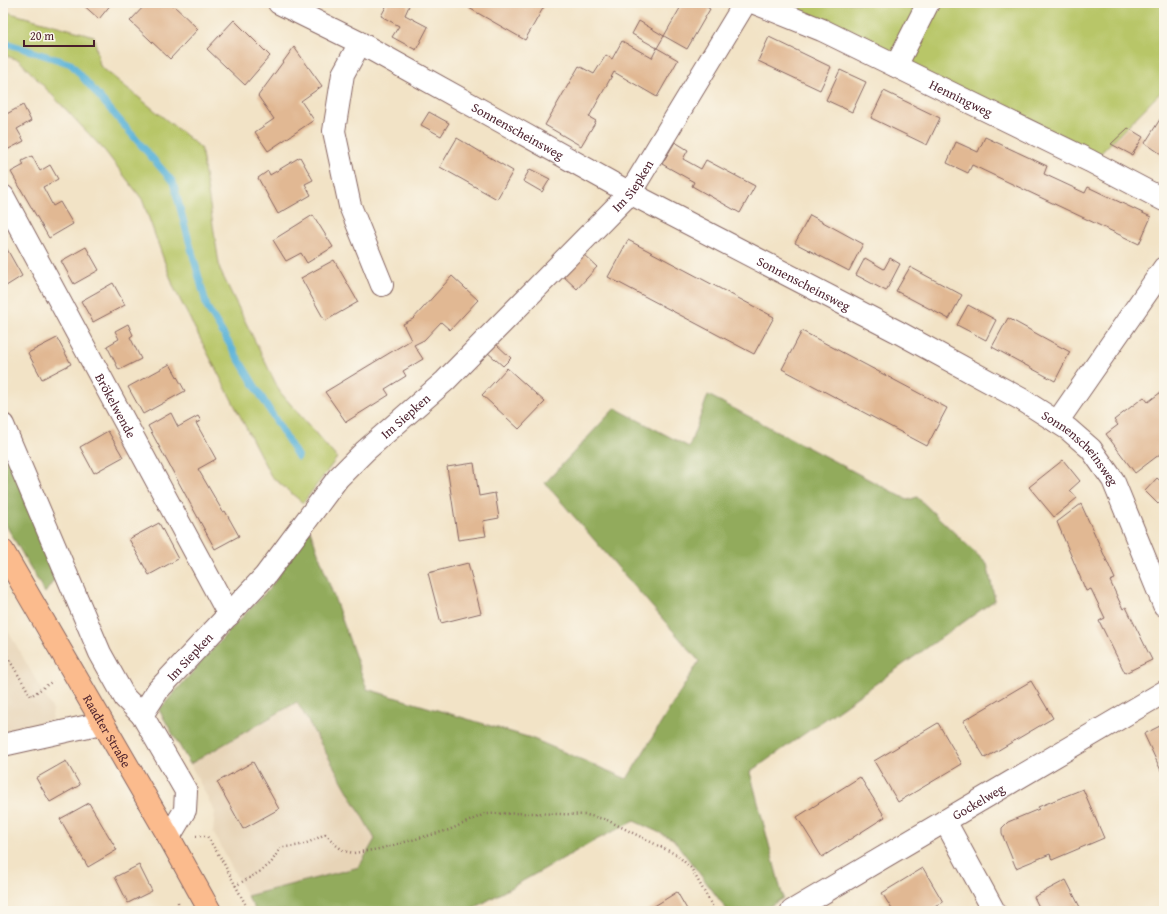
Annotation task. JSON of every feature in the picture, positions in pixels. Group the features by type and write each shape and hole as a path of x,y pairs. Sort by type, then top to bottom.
{"main road":[{"name":"Raadter Straße","path":"3,551 169,837 210,911"}],"street":[{"name":"Sonnenscheinsweg","path":"279,3 360,43 630,193 898,332 1021,399 1068,429 1091,449 1113,480 1164,605"},
{"name":"Im Siepken","path":"142,715 158,690 265,576 338,478 365,451 445,381 630,193 745,3"},
{"name":"Henningweg","path":"755,3 822,30 1164,200"},
{"path":"896,66 928,3"},
{"path":"360,43 343,74 334,131 350,206 382,285"},
{"name":"Brökelwende","path":"3,196 229,615"},
{"path":"1057,422 1164,268"},
{"path":"3,425 100,653 126,698 142,715 186,791 184,810 169,837"},
{"name":"Gockelweg","path":"792,911 1164,692"},
{"path":"3,745 102,723"},
{"path":"945,821 994,911"}],"path":[{"path":"3,649 30,696 59,676"},
{"path":"3,666 10,662"},
{"path":"235,886 271,863 281,847 293,847 309,843 325,834 344,852 354,853 379,849 449,830 485,814 531,813 587,815 607,820 677,855 691,868 715,911"},
{"path":"205,836 207,836 223,862 249,911"}],"shaded area":[{"path":"3,622 53,710 51,723 44,730 3,739"},
{"path":"297,702 375,839 359,867 247,896 213,832 215,812 190,764"}],"green space":[{"path":"762,3 926,3 896,61"},
{"path":"927,3 1164,3 1164,89 1094,160 896,66"},
{"path":"3,11 94,36 100,66 201,148 220,270 280,392 337,458 303,503 271,476 174,288 142,199 105,151 19,60 3,55"},
{"path":"708,395 908,500 917,497 987,564 995,600 750,772 783,898 762,911 728,911 673,839 634,821 596,840 469,911 256,911 247,896 359,867 375,839 297,702 190,764 159,710 229,631 270,588 310,530 367,689 531,738 627,779 699,661 545,483 615,408 689,447"},
{"path":"3,437 59,573 45,593 3,520"}],"building":[{"path":"81,3 112,3 99,19"},
{"path":"147,3 171,3 198,29 170,59 130,21"},
{"path":"388,3 404,3 409,6 405,15 428,27 416,50 392,37 399,26 381,16"},
{"path":"471,3 546,3 525,40 469,8"},
{"path":"683,3 700,3 710,9 687,49 664,36"},
{"path":"234,20 270,56 245,85 207,49"},
{"path":"639,21 664,36 657,48 632,34"},
{"path":"769,37 831,67 820,90 758,61"},
{"path":"622,41 652,58 657,48 678,60 657,97 614,72 589,117 596,121 581,146 545,125 579,66 594,74 606,55 612,59"},
{"path":"294,47 322,86 301,101 314,120 268,151 255,132 274,119 258,96"},
{"path":"840,70 866,82 852,112 826,100"},
{"path":"884,91 940,118 927,145 871,118"},
{"path":"23,105 31,121 17,129 24,141 3,152 3,116"},
{"path":"429,112 449,123 441,136 421,125"},
{"path":"1164,113 1164,156 1145,143"},
{"path":"1128,128 1143,137 1132,155 1111,144"},
{"path":"985,137 1047,166 1044,174 1085,193 1088,187 1151,217 1139,244 972,165 968,173 947,163 956,142 978,152"},
{"path":"457,138 513,171 497,199 440,167"},
{"path":"675,142 688,150 683,159 701,169 706,160 755,186 740,213 692,186 694,182 662,164"},
{"path":"32,156 40,171 50,165 58,179 43,187 53,206 60,202 73,224 49,238 11,172 24,165 22,161"},
{"path":"300,157 313,180 305,184 311,195 278,214 258,178 268,171 270,175"},
{"path":"530,169 550,179 542,192 523,181"},
{"path":"313,215 333,247 307,263 301,253 286,261 273,240"},
{"path":"810,215 863,244 849,271 795,243"},
{"path":"628,240 774,317 754,354 608,277"},
{"path":"3,242 22,276 3,288"},
{"path":"86,247 99,270 74,284 61,261"},
{"path":"582,253 597,267 577,289 562,275"},
{"path":"865,258 884,269 890,258 900,264 886,291 856,275"},
{"path":"334,260 358,302 325,321 301,278"},
{"path":"910,267 962,295 949,319 896,291"},
{"path":"452,276 478,300 450,330 441,322 424,340 414,345 423,359 403,371 406,376 385,389 389,395 346,422 325,392 411,340 403,324 413,319"},
{"path":"113,283 125,305 93,322 81,301"},
{"path":"968,305 996,320 986,340 957,325"},
{"path":"1008,318 1070,352 1055,381 992,347"},
{"path":"128,324 133,335 130,337 141,359 119,370 107,346 119,339 115,331"},
{"path":"802,331 947,408 927,446 782,369"},
{"path":"57,338 71,364 42,379 28,353"},
{"path":"495,343 511,358 503,366 487,352"},
{"path":"170,364 185,391 143,414 128,387"},
{"path":"507,368 545,402 519,429 482,395"},
{"path":"1161,392 1164,397 1164,451 1135,473 1106,434 1118,425 1114,420 1144,397 1148,402"},
{"path":"171,413 178,427 198,416 201,421 196,423 216,459 198,469 239,536 215,549 148,426"},
{"path":"108,431 123,457 94,473 80,447"},
{"path":"1063,460 1080,481 1070,490 1077,498 1054,517 1029,487"},
{"path":"474,463 479,496 495,493 499,518 483,521 486,536 458,540 447,467"},
{"path":"1157,478 1164,484 1164,498 1158,504 1145,491"},
{"path":"1081,504 1115,579 1110,581 1123,609 1126,607 1152,660 1125,673 1099,621 1105,618 1091,589 1086,591 1057,522"},
{"path":"159,523 178,559 149,575 129,539"},
{"path":"468,563 481,613 441,623 428,573"},
{"path":"1031,681 1053,718 985,758 963,721"},
{"path":"938,723 962,764 898,802 874,761"},
{"path":"1164,724 1164,777 1144,734"},
{"path":"66,761 80,785 50,802 36,778"},
{"path":"253,762 279,809 243,829 217,782"},
{"path":"860,777 885,817 822,857 797,817"},
{"path":"1083,789 1104,838 1052,860 1050,854 1016,868 1002,834 1002,828 1008,822 1039,809 1038,807"},
{"path":"89,803 117,850 88,867 60,819"},
{"path":"139,865 152,891 128,903 115,877"},
{"path":"923,868 943,902 928,911 893,911 882,893"},
{"path":"1066,880 1082,911 1041,911 1034,897"},
{"path":"677,892 688,911 646,911 661,902"}],"waterway":[{"path":"3,42 71,64 173,182 207,307 298,457"}]}
